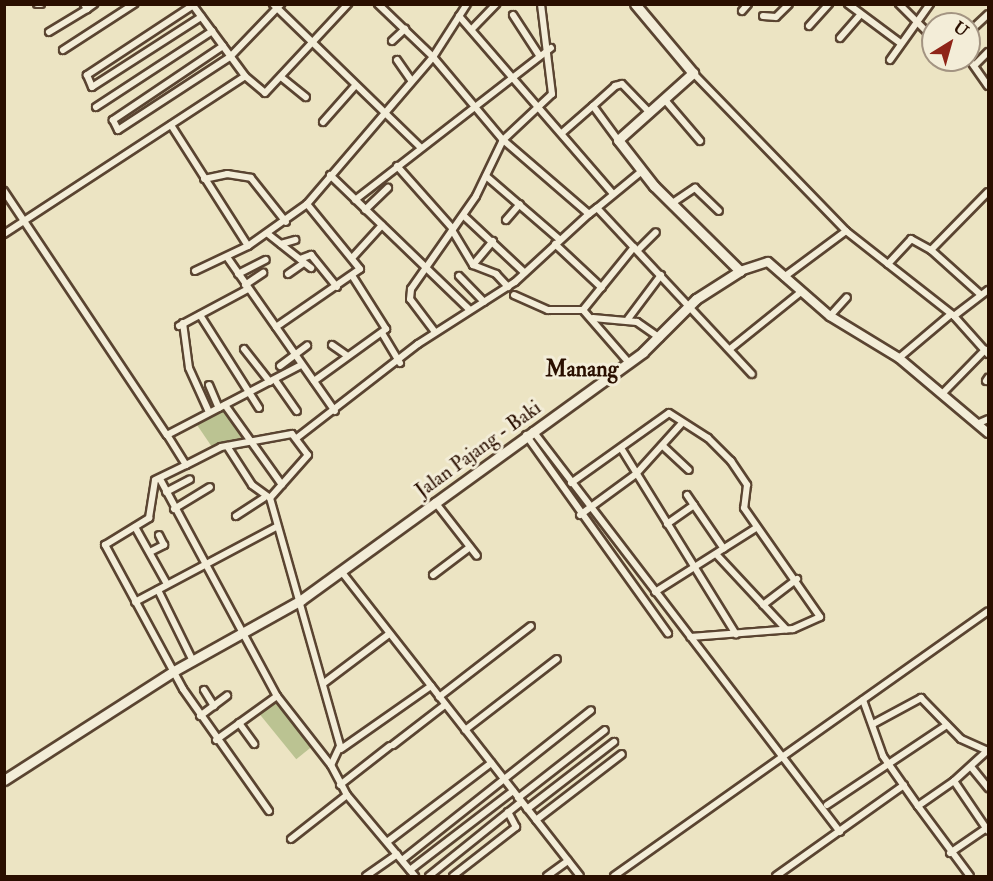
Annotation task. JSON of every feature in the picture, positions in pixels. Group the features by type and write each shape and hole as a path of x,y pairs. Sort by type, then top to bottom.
{"main road":[{"path":"635,4 693,74 618,140 671,204 740,271"},
{"name":"Jalan Pajang - Baki","path":"4,780 172,672 301,600 529,433 629,363 660,338 691,305 740,271"}],"street":[{"path":"50,32 94,4"},
{"path":"63,50 134,4"},
{"path":"201,17 96,87 87,75 192,5 223,46 230,57 263,93 281,77 348,4"},
{"path":"378,4 433,57 502,139 589,214"},
{"path":"195,271 248,246 286,222 307,204 382,112 433,57 467,4"},
{"path":"472,29 496,4"},
{"path":"435,332 409,295 452,227 464,216 486,176 502,139 552,94 551,48 542,4"},
{"path":"742,11 748,4"},
{"path":"763,16 776,17 789,4"},
{"path":"809,26 829,4"},
{"path":"848,4 859,16 899,42"},
{"path":"899,4 921,25"},
{"path":"890,60 915,19 930,4"},
{"path":"223,46 114,120 118,130 230,57 277,6 310,43 420,147"},
{"path":"513,15 538,55"},
{"path":"459,16 513,75 613,194"},
{"path":"840,38 859,16"},
{"path":"392,41 405,29"},
{"path":"96,107 212,31"},
{"path":"355,200 473,104 538,55 551,48"},
{"path":"397,60 411,80"},
{"path":"980,72 988,86"},
{"path":"693,74 846,231 952,315 987,352 942,394"},
{"path":"4,234 246,76"},
{"path":"281,77 306,98"},
{"path":"562,133 592,106 622,84 650,113"},
{"path":"323,122 355,86"},
{"path":"665,100 700,141"},
{"path":"592,106 618,140"},
{"path":"171,125 248,246"},
{"path":"397,166 452,227 473,265 496,274 508,287"},
{"path":"298,437 400,363 435,332 508,287 589,214 642,171"},
{"path":"204,179 227,174 251,178 286,222"},
{"path":"330,175 470,310"},
{"path":"486,176 520,204 602,288"},
{"path":"365,210 388,188"},
{"path":"671,204 695,188 719,212"},
{"path":"4,191 186,465"},
{"path":"932,250 988,192"},
{"path":"276,327 353,277 360,268 307,204"},
{"path":"506,220 520,204"},
{"path":"597,208 691,305 752,374"},
{"path":"464,216 525,273"},
{"path":"353,257 382,225"},
{"path":"784,277 846,231"},
{"path":"583,310 636,248 656,232"},
{"path":"268,234 311,268"},
{"path":"888,264 911,239 932,250 981,295"},
{"path":"281,244 296,240"},
{"path":"473,265 493,241"},
{"path":"288,274 311,255 337,287"},
{"path":"226,258 335,411"},
{"path":"238,274 266,260"},
{"path":"740,271 764,260 830,316 899,358 988,433"},
{"path":"209,412 189,368 181,324 247,287 263,273"},
{"path":"628,319 661,275"},
{"path":"459,276 484,302"},
{"path":"353,277 384,323 382,333 400,363"},
{"path":"899,358 952,315 988,290"},
{"path":"730,350 801,292"},
{"path":"514,295 548,310 583,310 593,318 629,363"},
{"path":"830,316 847,297"},
{"path":"200,315 259,408"},
{"path":"593,318 628,319 660,338"},
{"path":"314,381 382,333"},
{"path":"332,345 348,356"},
{"path":"280,366 307,346"},
{"path":"244,349 297,411"},
{"path":"167,435 301,365"},
{"path":"209,385 222,406 252,442 282,485"},
{"path":"571,483 669,413 681,424 708,438 745,480 744,508 756,528 797,579 820,617 786,630 690,637"},
{"path":"977,424 988,419"},
{"path":"580,515 636,474 681,424"},
{"path":"529,433 571,483 840,832"},
{"path":"529,433 580,515 668,633"},
{"path":"236,516 267,498 308,457 298,437 292,434 227,446 160,478 152,485 151,515 105,546 172,672 216,740 269,811"},
{"path":"227,446 267,498 301,600 341,749"},
{"path":"663,446 689,470"},
{"path":"621,448 736,634"},
{"path":"160,478 174,509 277,696 331,765 347,795 416,876"},
{"path":"166,492 190,479"},
{"path":"174,509 210,487"},
{"path":"687,495 724,549"},
{"path":"435,502 477,556"},
{"path":"667,524 694,505"},
{"path":"135,526 167,584"},
{"path":"135,602 276,527"},
{"path":"638,593 653,590 756,528"},
{"path":"150,552 164,545 159,535"},
{"path":"433,575 470,547"},
{"path":"716,554 786,630"},
{"path":"341,571 580,876"},
{"path":"763,605 797,579"},
{"path":"158,590 192,661"},
{"path":"614,876 988,611"},
{"path":"439,697 531,626"},
{"path":"324,683 389,634"},
{"path":"465,730 557,659"},
{"path":"331,765 341,749 430,686"},
{"path":"204,690 214,706"},
{"path":"200,716 227,696"},
{"path":"216,740 277,696"},
{"path":"873,724 921,698 962,740 988,750 972,768 918,806"},
{"path":"863,700 886,760 950,853 970,876"},
{"path":"340,785 445,705"},
{"path":"402,860 591,711"},
{"path":"239,723 254,744"},
{"path":"827,805 886,760 947,725"},
{"path":"429,876 605,730"},
{"path":"527,809 614,742"},
{"path":"536,820 622,754"},
{"path":"387,842 491,763"},
{"path":"972,768 988,788"},
{"path":"950,853 988,829 954,781"},
{"path":"776,876 904,785"},
{"path":"410,870 513,791"},
{"path":"291,839 347,795"},
{"path":"453,876 516,827 508,812"},
{"path":"366,876 397,854"},
{"path":"547,876 568,861"}],"green space":[{"path":"225,407 248,440 212,447 195,422"},
{"path":"277,699 314,745 296,759 259,713"}],"district":[{"name":"Manang","path":"582,370"}]}
